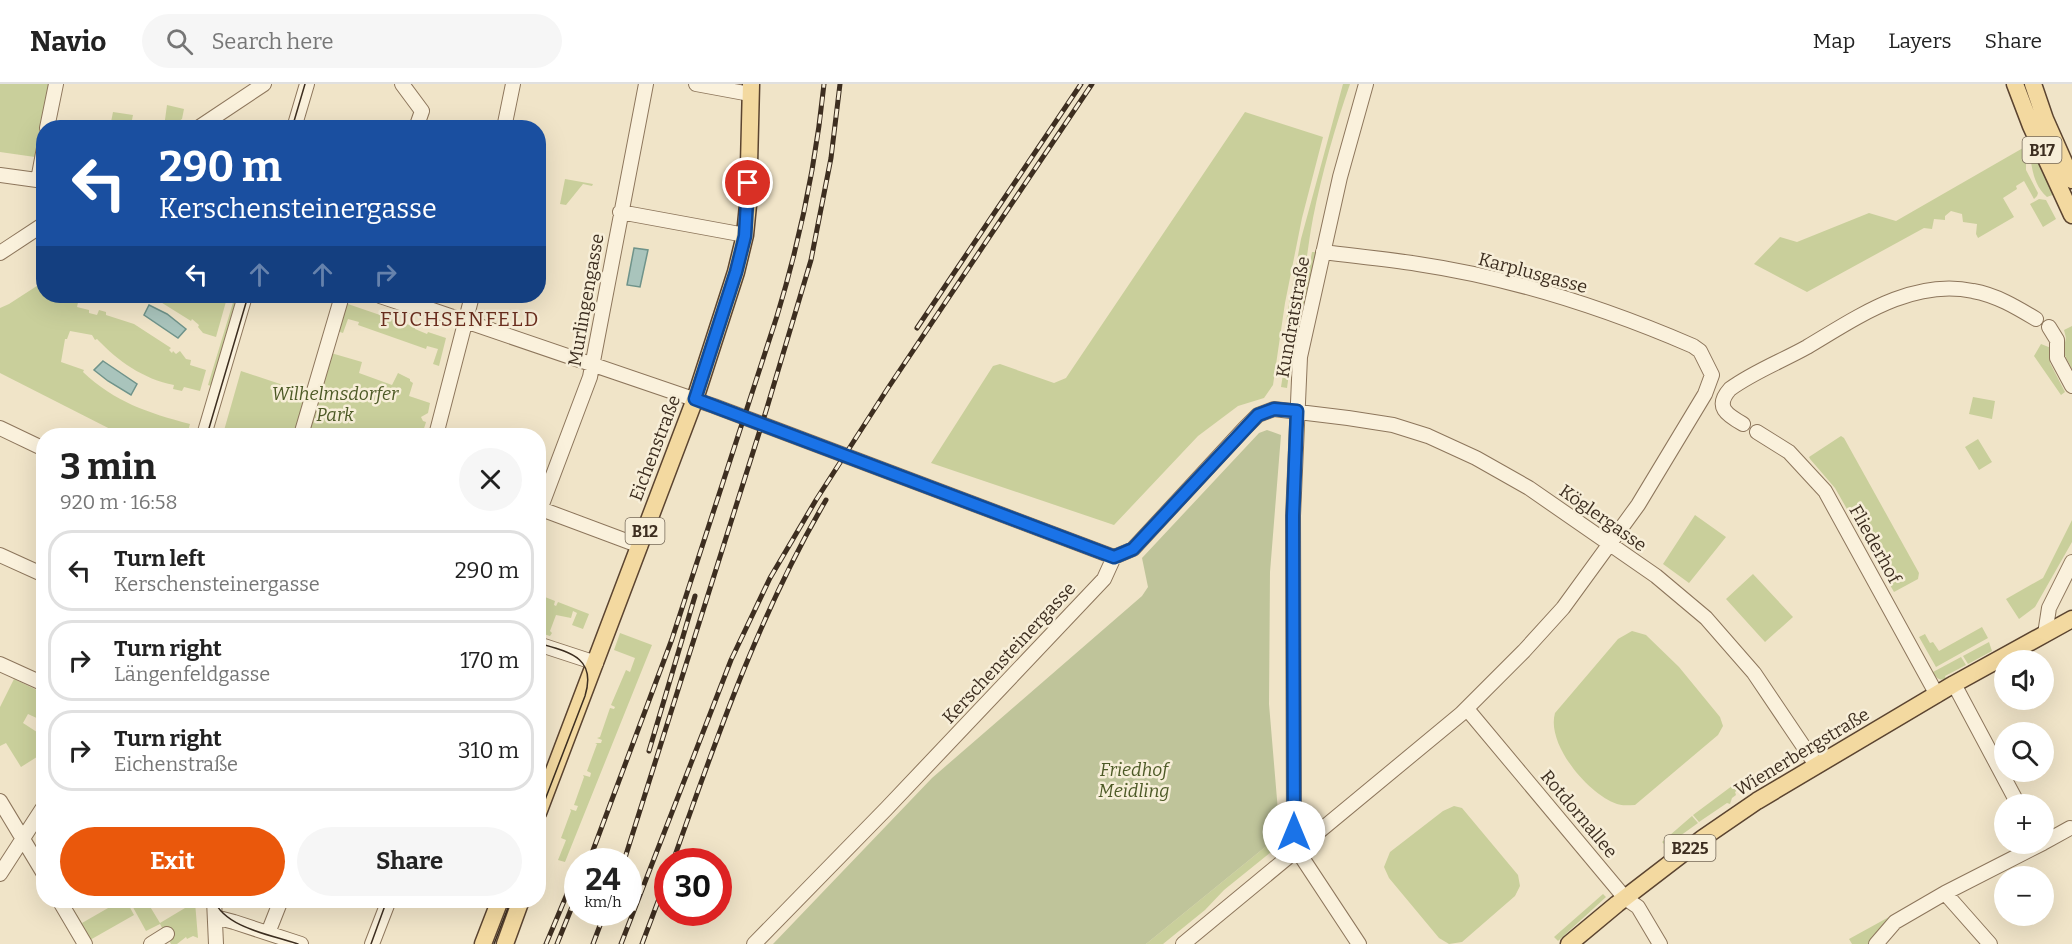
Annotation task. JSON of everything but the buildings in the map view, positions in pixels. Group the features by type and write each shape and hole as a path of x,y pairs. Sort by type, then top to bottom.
{"main road":[{"name":"B17","path":"2015,84 2031,126 2072,215"},
{"name":"B17","path":"2033,84 2045,119 2067,164 2072,180"},
{"name":"Eichenstraße","path":"546,792 695,399 736,272 745,236 751,89"},
{"name":"Wienerbergstraße","path":"1569,944 1625,898 1736,815 1954,684 2072,619"},
{"path":"483,944 497,908"},
{"path":"505,944 518,908"}],"street":[{"path":"49,120 56,84"},
{"path":"210,120 264,84"},
{"path":"296,120 307,84"},
{"path":"402,84 422,111 419,120"},
{"path":"506,120 513,84"},
{"name":"Murlingengasse","path":"546,496 590,377 645,84"},
{"path":"696,84 751,89"},
{"name":"Kundratstraße","path":"1297,850 1294,832 1293,528 1300,357 1350,139 1366,84"},
{"path":"0,175 36,180"},
{"path":"620,212 745,236"},
{"path":"0,253 36,229"},
{"name":"Karplusgasse","path":"1323,252 1435,267 1485,277 1575,301 1693,346 1700,351 1712,375 1708,389 1638,505 1610,544"},
{"path":"1743,424 1726,414 1723,409 1724,398 1730,389 1898,297 1933,290 1973,290 1995,298 2036,319"},
{"path":"206,428 243,303"},
{"path":"303,428 340,303"},
{"path":"402,303 414,307 421,306"},
{"path":"417,303 695,399 1114,557 1133,549 1258,415 1274,409 1297,411"},
{"path":"438,428 470,303"},
{"path":"2049,327 2057,340 2057,358 2072,386"},
{"name":"Köglergasse","path":"1297,411 1393,425 1428,436 1476,458 1529,488 1656,576 1706,618 1754,674 1816,765"},
{"path":"0,428 36,445"},
{"name":"Fliederhof","path":"1757,432 1789,452 1825,491 1937,695"},
{"path":"546,514 640,546"},
{"path":"1183,944 1467,709 1558,613 1610,544"},
{"path":"0,556 36,572"},
{"name":"Kerschensteinergasse","path":"754,944 887,808 1104,579 1114,557"},
{"path":"2045,634 2049,608 2072,562"},
{"path":"546,647 596,663"},
{"path":"0,664 36,680"},
{"path":"1954,684 2013,794"},
{"name":"Rotdornallee","path":"1467,709 1625,898 1638,906 1660,944"},
{"path":"0,801 36,861"},
{"path":"0,874 36,818"},
{"path":"2054,837 2070,828"},
{"path":"1297,850 1359,944"},
{"path":"1876,944 1895,922 2021,854"},
{"path":"1945,893 1990,944"},
{"path":"64,908 85,944"},
{"path":"214,908 216,944"},
{"path":"268,933 278,908"},
{"path":"372,944 385,908"},
{"path":"215,918 301,944"},
{"path":"151,944 167,934"}],"green space":[{"path":"0,84 49,84 42,120 36,120 35,157 0,152"},
{"path":"1343,84 1350,84 1325,167 1313,218 1302,287 1288,326 1286,321 1301,239"},
{"path":"167,105 184,109 180,120 165,120"},
{"path":"113,112 133,115 132,120 111,120"},
{"path":"1245,112 1323,137 1302,218 1285,303 1273,385 1264,398 1238,406 1198,436 1114,525 931,463 993,366 1000,364 1054,383 1066,378"},
{"path":"2028,137 2055,194 2047,197 2037,184 2026,138"},
{"path":"2023,148 2026,156 2026,170 2038,193 2037,196 2034,199 2024,181 2016,186 2017,189 2003,198 2014,217 1978,238 1977,224 1963,222 1962,214 1951,211 1945,216 1945,220 1934,219 1932,229 1924,228 1807,292 1754,264 1780,237 1797,242 1869,213 1896,221"},
{"path":"565,179 593,184 592,186 583,184 566,205 560,204"},
{"path":"2039,199 2046,200 2056,219 2043,227 2030,204"},
{"path":"1312,252 1316,252 1303,320 1292,353 1287,388 1281,387 1289,336 1301,308"},
{"path":"36,287 36,303 78,303 77,307 89,310 89,313 97,315 99,310 106,312 106,315 134,324 171,348 169,350 172,353 173,351 176,354 180,351 186,359 191,360 190,365 206,370 200,391 184,387 182,391 173,389 174,385 142,374 114,355 92,335 70,331 65,339 61,362 84,370 83,372 95,382 120,399 190,424 189,428 108,428 0,373 0,308"},
{"path":"162,303 226,303 216,337 203,333 199,325 192,319 191,321"},
{"path":"233,303 235,303 211,386 208,385"},
{"path":"345,303 415,327 427,334 428,332 446,338 439,366 433,364 438,349 427,346 426,349 358,325 359,322 348,319 343,333 337,331"},
{"path":"2072,326 2072,369 2063,352 2066,338 2064,330"},
{"path":"2041,344 2051,348 2050,363 2065,392 2061,395 2034,356"},
{"name":"Wilhelmsdorfer Park","path":"331,353 362,362 359,373 392,385 398,373 410,379 413,383 409,396 430,403 428,413 421,417 426,422 424,428 225,428 241,371 307,393"},
{"path":"1973,397 1995,401 1992,419 1969,414"},
{"name":"Friedhof Meidling","path":"1267,430 1281,435 1270,572 1269,704 1280,835 1146,944 773,944 932,778 1142,596 1148,587 1142,558 1259,433"},
{"path":"1841,436 1919,573 1918,579 1894,592 1835,488 1809,457"},
{"path":"1978,439 1992,462 1979,470 1965,447"},
{"path":"1695,515 1726,537 1689,583 1663,564"},
{"path":"2072,520 2072,542 2035,607 2019,619 2006,599 2043,578"},
{"path":"1753,574 1793,617 1765,642 1726,599"},
{"path":"546,597 555,601 556,606 558,602 589,614 583,629 572,625 577,613 573,611 571,618 556,615 550,636 546,635"},
{"path":"1982,627 1988,638 1936,667 1919,637 1925,634 1930,643 1933,642 1939,651"},
{"path":"1632,631 1646,635 1679,667 1720,717 1723,726 1718,735 1635,805 1623,805 1606,798 1582,779 1563,753 1554,725 1555,713 1618,639"},
{"path":"620,633 652,645 571,848 564,848 564,862 558,860 566,840 561,838 570,809 576,811 578,806 574,805 583,775 590,777 591,773 587,771 597,744 595,743 601,743 602,740 597,738 600,737 610,708 615,707 611,705 626,670 630,672 635,658 614,650"},
{"path":"1989,642 1992,651 1968,664 1963,656"},
{"path":"1961,657 1966,665 1945,676 1946,679 1935,676 1933,672"},
{"path":"14,679 36,690 36,718 28,714 23,723 36,731 36,758 21,767 6,743 0,746 0,707"},
{"path":"1740,780 1744,785 1735,792 1736,795 1730,804 1727,803 1699,822 1693,815"},
{"path":"1454,806 1462,808 1518,875 1520,886 1515,896 1462,942 1449,944 1439,938 1389,878 1384,867 1390,852 1443,811"},
{"path":"1692,816 1698,823 1666,846 1662,842"},
{"path":"1280,835 1276,848 1224,890 1205,910 1163,944 1146,944"},
{"path":"1603,894 1606,897 1558,941 1554,937"},
{"path":"108,908 130,908 134,915 90,940 74,910 82,923"},
{"path":"133,908 151,908 160,923 185,908 196,908 198,938 193,936 187,939 186,937 177,944 171,944 160,924 146,931"},
{"path":"1889,917 1868,944 1852,944 1849,939"}],"water":[{"path":"634,248 648,250 640,287 627,285"},
{"path":"149,305 167,314 186,329 178,338 144,315"},
{"path":"103,361 137,384 131,395 94,370"}],"tram line":[{"path":"294,120 305,84"},
{"path":"209,428 246,303"},
{"path":"546,646 578,658 584,664 588,683 546,797"},
{"path":"219,908 239,924 298,944"},
{"path":"371,944 384,908"},
{"path":"494,944 508,908"}],"railway":[{"path":"594,848 672,639 777,316 806,201 817,143 824,84"},
{"path":"628,848 766,411 811,260 831,158 840,84"},
{"path":"917,328 1081,84"},
{"path":"621,944 731,660 770,578 816,500 888,388 1092,84"},
{"path":"678,848 723,722 760,632 780,587 826,500"},
{"path":"649,751 695,596"},
{"path":"546,944 564,901"},
{"path":"642,944 654,912"},
{"path":"557,944 564,926"},
{"path":"593,944 600,926"}],"district":[{"name":"FUCHSENFELD","path":"460,319"}],"route":[{"path":"748,183 745,236 736,272 695,399 1114,557 1133,549 1258,415 1274,409 1297,411 1293,516 1294,832"}]}
